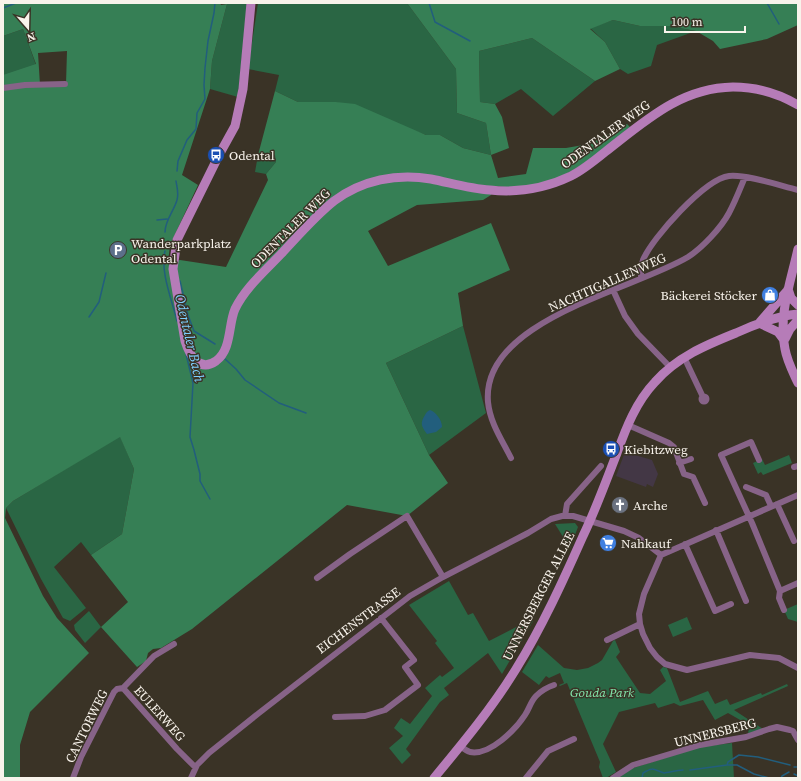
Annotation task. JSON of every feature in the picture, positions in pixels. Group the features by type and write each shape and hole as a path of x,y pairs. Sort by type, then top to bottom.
{"main road":[{"name":"ODENTALER WEG","path":"251,3 243,89 235,126 208,177 178,240 174,254 173,269 185,341 188,352 193,358 203,363 210,364 215,362 225,352 234,310 246,291 329,205 360,186 384,179 412,177 491,190 536,188 557,182 579,171 664,107 692,94 716,88 748,88 774,94 798,105"},
{"path":"798,249 783,315 784,340 787,356 798,383"},
{"path":"788,289 791,298 798,305"},
{"path":"759,323 788,289"},
{"path":"590,521 628,425 645,394 670,367 684,357 707,345 759,323 783,315 798,314"},
{"path":"784,340 790,329 798,320"},
{"path":"759,323 778,332 784,340"},
{"name":"UNNERSBERGER ALLEE","path":"434,778 484,716 516,670 532,642 590,521"}],"street":[{"path":"3,88 25,85 66,84"},
{"path":"641,278 642,261 647,252 673,218 697,196 718,180 731,176 745,177 798,190"},
{"name":"NACHTIGALLENWEG","path":"511,458 496,429 489,411 488,390 496,365 506,351 512,345 550,319 570,308 688,257 707,240 723,222 729,213 745,177"},
{"path":"613,290 622,312 629,322 641,337 670,367"},
{"path":"684,357 703,396"},
{"path":"628,425 674,446 684,474 692,477 705,503"},
{"path":"759,460 751,442 721,455 749,516 780,591 779,598 784,610"},
{"path":"679,463 691,459"},
{"path":"565,516 567,504 600,466"},
{"path":"746,487 766,495 774,505 794,541"},
{"path":"798,495 661,555 644,594 640,614 640,624 650,648 665,664 687,670 750,654 779,658 798,668"},
{"path":"317,578 340,560 407,516 443,577"},
{"name":"EICHENSTRASSE","path":"191,778 195,767 205,757 247,722 410,596 551,519 565,516 575,516 590,521"},
{"path":"590,521 630,534 661,555"},
{"path":"716,530 746,601"},
{"path":"685,544 715,611 731,604"},
{"path":"780,591 798,583"},
{"path":"335,717 365,716 385,710 418,685 405,667 414,660 381,618"},
{"path":"607,640 640,624"},
{"name":"EULERWEG","path":"174,644 154,656 123,688 195,767"},
{"path":"460,746 469,752 474,752 499,743 519,723 536,696 554,685"},
{"name":"CANTORWEG","path":"73,778 81,757 114,692 117,689 123,688"},
{"name":"UNNERSBERG","path":"613,778 633,765 700,745 746,737 777,727 793,731 798,740"},
{"path":"526,778 548,751 574,739"}],"shaded area":[{"path":"625,452 652,460 658,474 653,487 647,484 646,487 616,476"}],"green space":[{"path":"3,3 227,4 212,61 210,89 182,175 198,185 170,245 168,263 180,260 226,267 268,180 266,174 276,162 275,155 258,155 275,91 298,102 336,102 355,104 426,135 440,135 463,148 491,155 498,178 526,174 533,148 566,148 589,144 627,124 630,127 580,166 552,181 520,188 495,186 491,195 483,200 417,205 368,231 388,266 491,223 510,270 458,293 463,326 386,363 429,455 448,483 407,516 347,505 192,629 161,648 153,649 148,653 146,661 137,667 101,627 128,602 91,555 122,534 134,469 120,437 13,501 6,508 5,518 43,596 57,618 89,653 30,712 20,745 20,778 3,778 3,75 36,64 23,29 3,36","holes":["67,51 66,84 40,85 38,53"]},
{"path":"247,3 238,97 210,89 212,61 227,4"},
{"path":"258,3 407,3 456,69 457,113 486,123 491,155 463,148 440,135 426,135 336,102 298,102 275,91 279,75 248,69"},
{"path":"407,3 798,3 798,25 767,39 720,49 713,41 696,31 669,26 640,26 613,20 590,29 605,42 620,69 595,81 532,38 479,51 480,102 495,104 502,117 509,148 491,155 486,123 457,113 456,69"},
{"path":"613,20 640,26 669,26 696,31 657,45 651,66 628,74 620,69 605,42 590,28"},
{"path":"23,29 36,65 3,76 3,36"},
{"path":"532,38 595,81 553,116 521,89 495,104 480,102 479,51"},
{"path":"258,155 275,155 276,162 266,174 255,172"},
{"path":"463,326 486,413 429,455 386,363"},
{"path":"120,436 134,469 122,534 91,555 81,542 54,567 86,608 70,621 63,618 41,579 6,508 13,501"},
{"path":"789,455 792,463 763,475 761,472 758,474 753,463 762,459 765,465"},
{"path":"575,523 578,527 570,548 555,524"},
{"path":"449,581 468,615 473,613 489,641 528,621 533,621 502,674 488,653 444,688 449,695 440,702 406,749 411,755 402,764 389,748 403,736 394,728 401,718 410,724 432,696 425,688 440,675 442,677 454,668 435,643 437,641 409,605"},
{"path":"798,604 798,622 788,619 784,610"},
{"path":"89,611 101,627 85,643 75,630 74,625"},
{"path":"687,617 692,629 673,637 668,625"},
{"name":"Gouda Park","path":"615,640 620,652 616,657 640,693 650,694 666,681 660,670 663,667 667,668 680,702 708,691 715,704 727,699 730,705 761,693 762,695 787,684 788,686 734,710 763,729 748,734 749,725 728,713 715,720 703,700 680,706 674,703 658,708 655,703 619,712 603,744 616,772 606,778 603,778 599,767 600,762 567,683 560,686 559,685 564,683 560,673 549,678 546,676 539,685 522,672 538,645 564,668 577,670 588,668 602,660"},
{"path":"732,743 734,778 618,778 633,768 700,747"}],"water":[{"path":"430,410 438,417 442,427 436,432 427,434 422,427 422,422 426,413"}],"waterway":[{"path":"3,8 16,3"},
{"name":"Odentaler Bach","path":"177,171 178,161 187,140 196,129 197,113 205,99 205,68 215,3"},
{"path":"429,3 435,22 470,41"},
{"path":"767,3 779,24"},
{"name":"Odentaler Bach","path":"165,232 166,223 178,197 176,181"},
{"path":"157,220 167,219"},
{"name":"Odentaler Bach","path":"165,251 165,277 177,321"},
{"path":"89,317 99,302 106,273"},
{"path":"180,281 188,315 194,331 215,344"},
{"name":"Odentaler Bach","path":"186,354 193,383 190,437 200,474 200,481 210,499"},
{"path":"225,359 245,380 279,403 306,413"},
{"path":"727,765 728,762 739,755 758,757 790,765"},
{"path":"690,770 737,765 754,774 769,778"},
{"path":"642,778 643,773 652,769 664,773 683,770"},
{"path":"781,778 789,772"},
{"path":"794,774 798,776"}],"place":[{"name":"Odental","path":"216,155"},
{"name":"Wanderparkplatz Odental","path":"118,250"},
{"name":"Bäckerei Stöcker","path":"770,295"},
{"name":"Kiebitzweg","path":"611,449"},
{"name":"Arche","path":"620,505"},
{"name":"Nahkauf","path":"608,543"}]}
